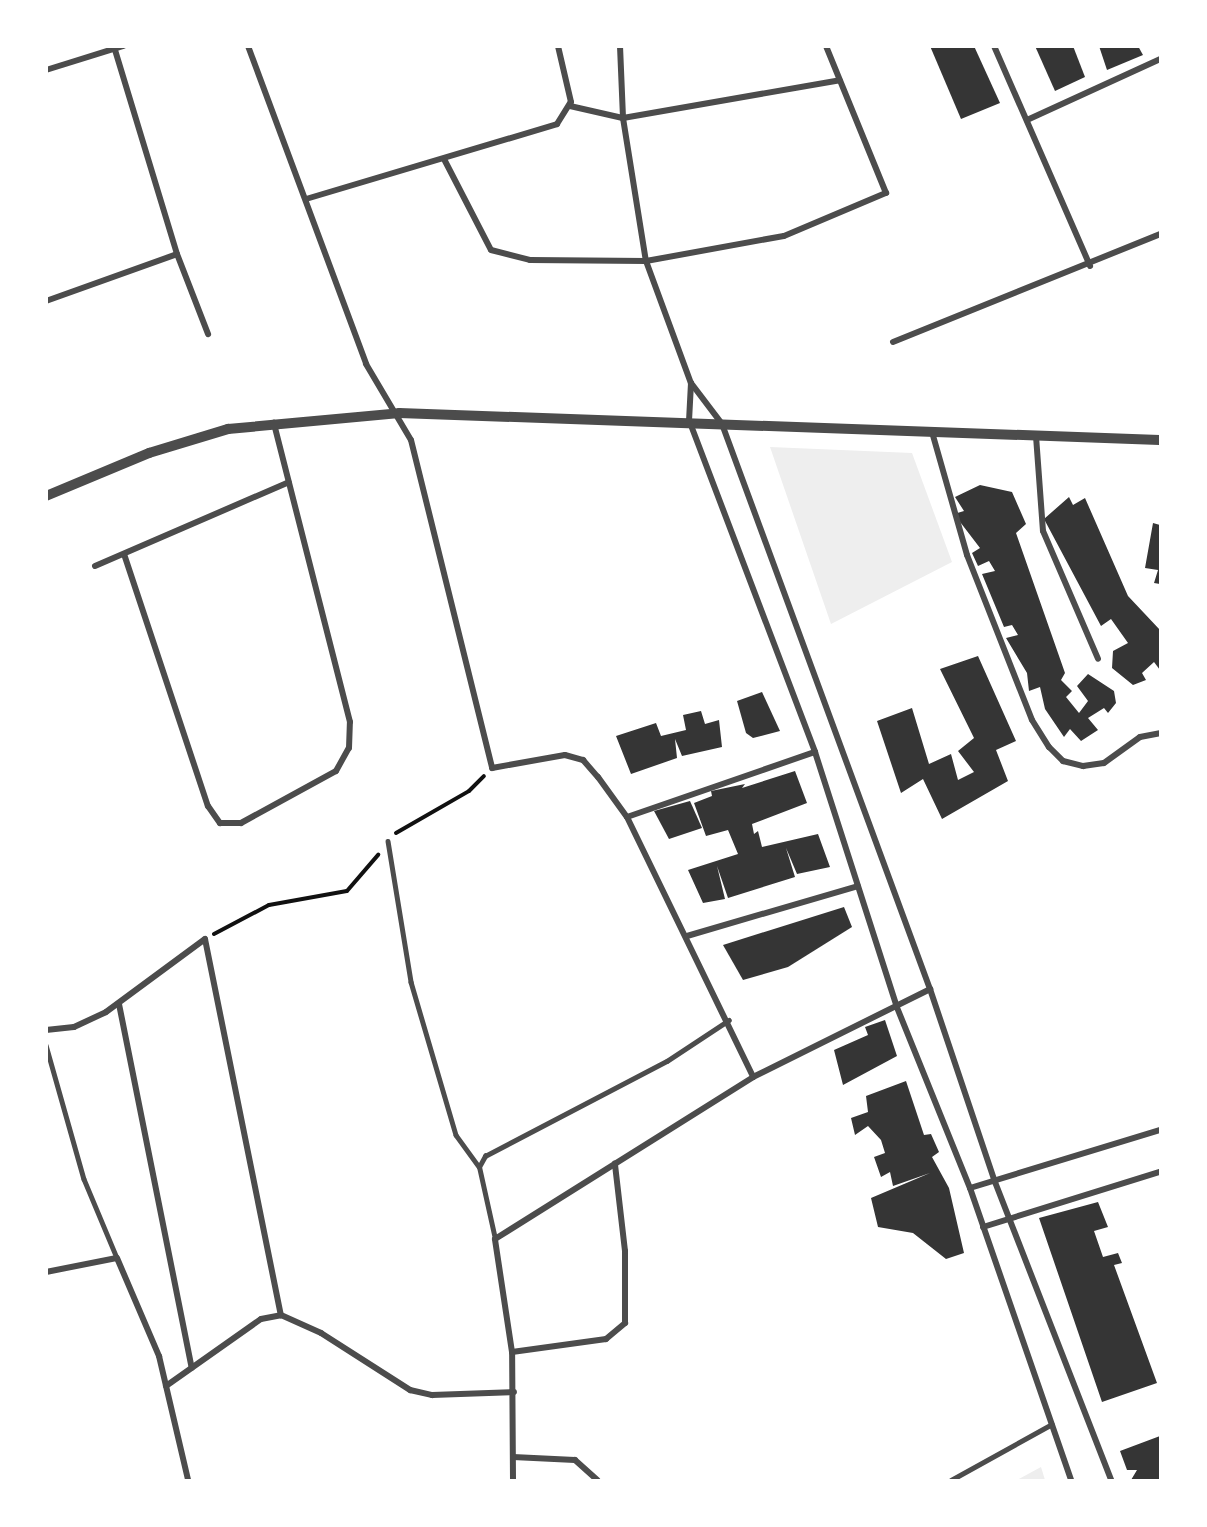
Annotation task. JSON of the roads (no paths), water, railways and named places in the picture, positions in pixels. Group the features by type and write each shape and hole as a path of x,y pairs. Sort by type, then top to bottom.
{"street":[{"path":"46,70 123,46"},
{"path":"248,46 369,372 399,413 411,440 492,768 565,755 583,760 627,817 729,1020 753,1077"},
{"path":"558,46 570,106"},
{"path":"620,46 623,118 646,261 691,383 722,424 930,989 995,1182 1111,1480"},
{"path":"444,159 491,250 530,260 646,261 784,236 886,194 826,46"},
{"path":"994,46 1090,266"},
{"path":"114,48 177,254 208,334"},
{"path":"1027,120 1161,59"},
{"path":"570,106 623,118 840,80"},
{"path":"306,199 550,127 570,106"},
{"path":"893,342 1090,266 1161,234"},
{"path":"46,301 177,254"},
{"path":"691,383 689,420 815,752 896,1005 970,1188 1071,1480"},
{"path":"46,496 181,442 274,423 399,413 689,420 722,424 1161,440"},
{"path":"124,554 208,806 220,823 241,823 336,771 349,748 350,722 274,423"},
{"path":"932,432 967,555 1032,720 1049,747 1063,761 1083,766 1104,763 1140,737 1161,733"},
{"path":"1036,436 1043,531 1098,659"},
{"path":"95,566 289,482"},
{"path":"627,817 815,752"},
{"path":"687,936 858,886"},
{"path":"46,1030 74,1027 119,1004 205,939 281,1315"},
{"path":"513,1480 512,1352 495,1239 753,1077 930,989"},
{"path":"119,1004 192,1368"},
{"path":"970,1188 1161,1131"},
{"path":"512,1352 606,1339 625,1323 625,1251 615,1164"},
{"path":"983,1227 1161,1172"},
{"path":"46,1272 117,1258 142,1307 166,1386 188,1480"},
{"path":"166,1386 261,1319 281,1315 321,1333 410,1390 514,1392"},
{"path":"513,1457 575,1460 597,1480"}],"lane":[{"path":"388,841 411,982 456,1135 479,1167 495,1239"},
{"path":"479,1167 496,1148 667,1061 729,1020"},
{"path":"46,1045 84,1179 117,1258"},
{"path":"951,1480 1052,1424"}]}
